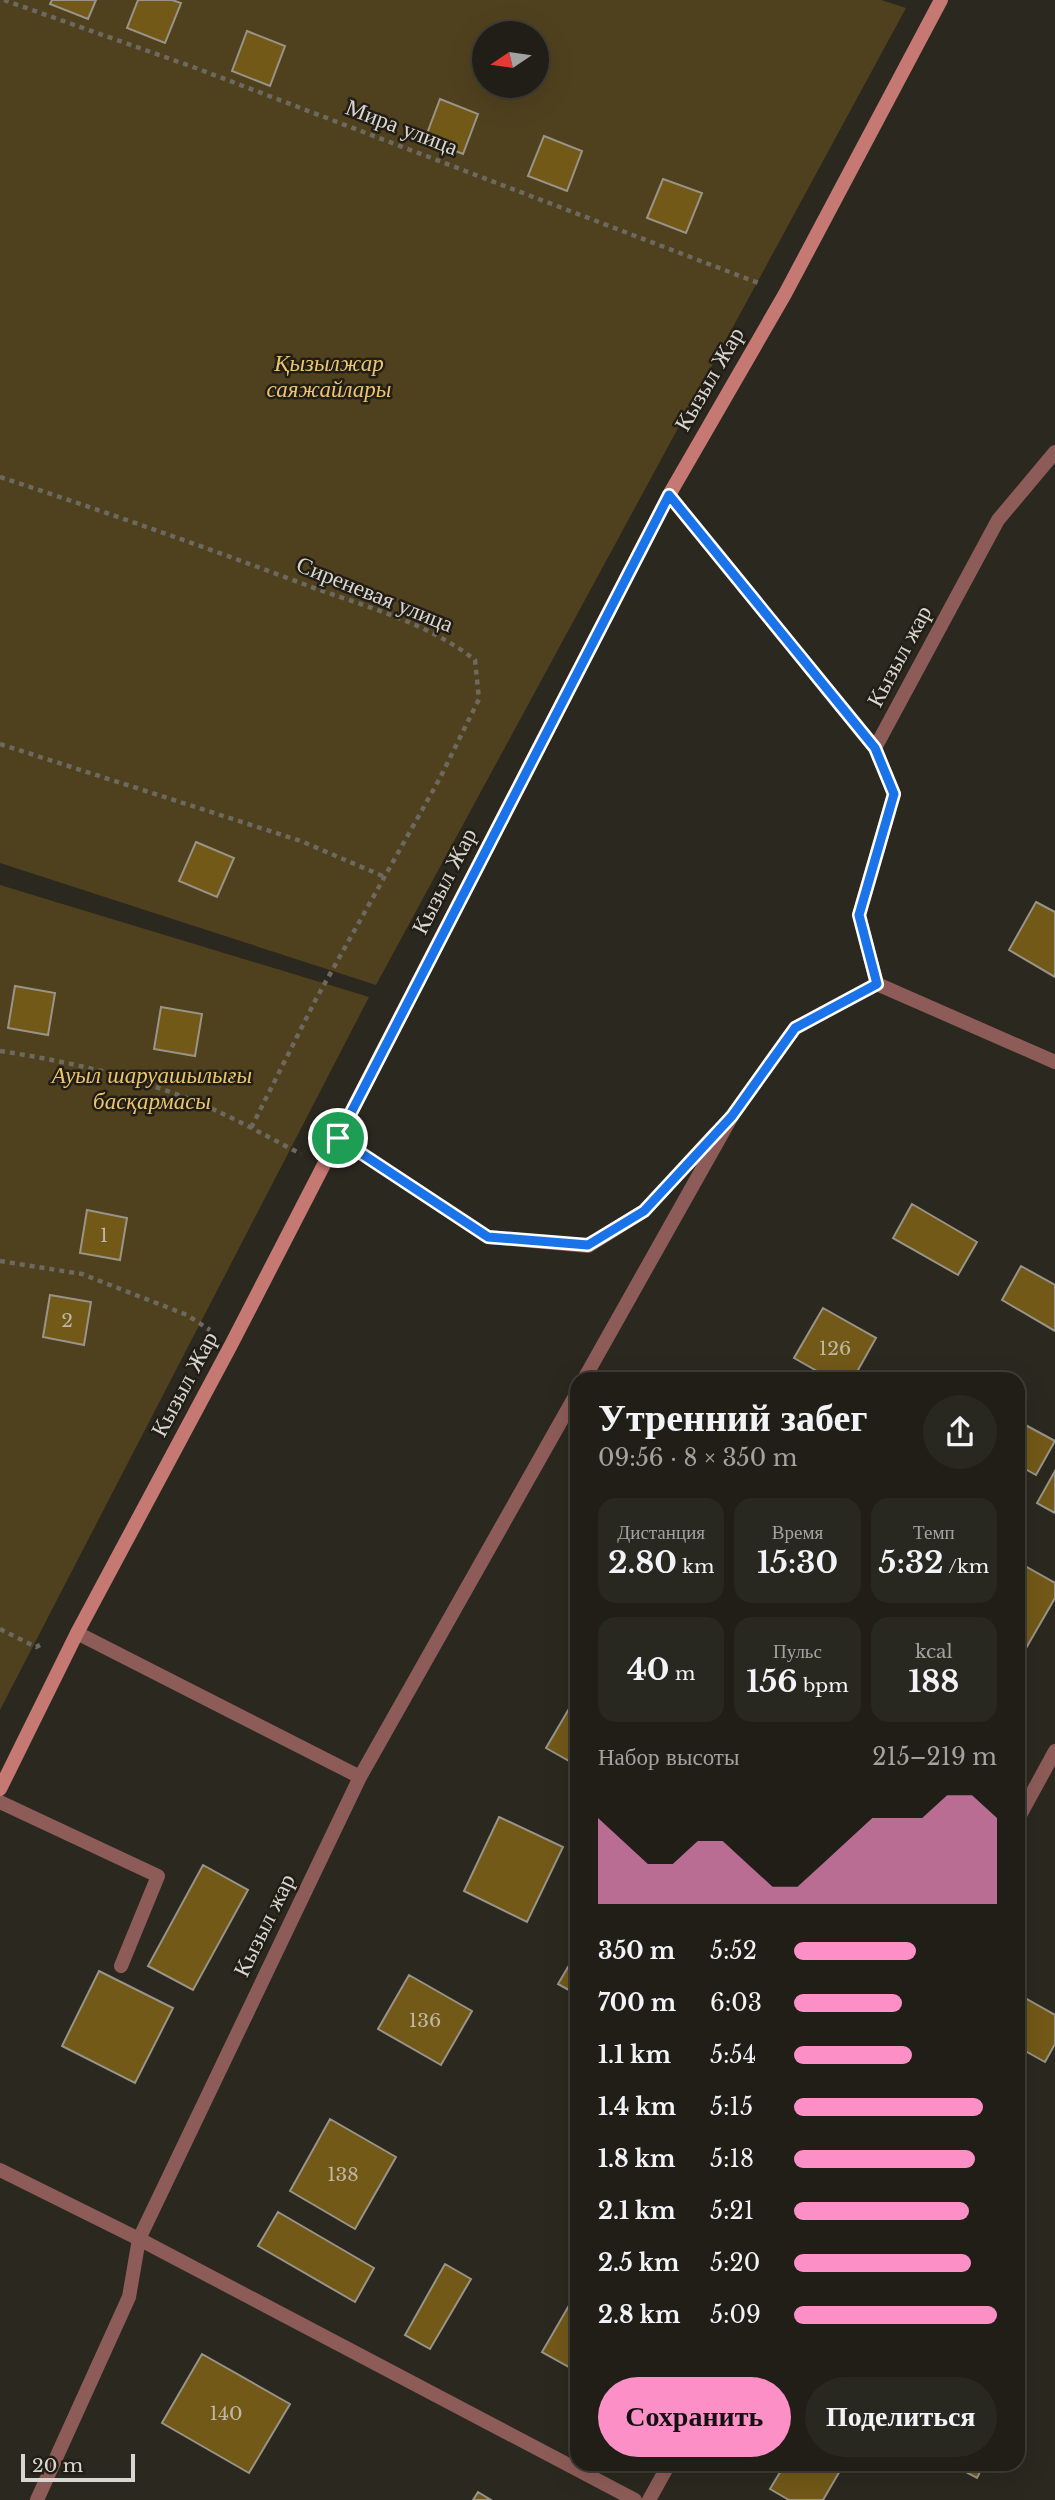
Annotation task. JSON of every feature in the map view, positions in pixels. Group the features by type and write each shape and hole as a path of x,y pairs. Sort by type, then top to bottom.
{"main road":[{"name":"Кызыл Жар","path":"0,1789 78,1633 231,1345 669,495 785,294 941,0"}],"street":[{"name":"Кызыл жар","path":"875,748 998,520 1055,453"},
{"path":"669,495 875,748 894,794 859,915 877,984"},
{"path":"877,984 1055,1062"},
{"path":"588,1372 732,1116 795,1028 877,984"},
{"path":"338,1138 488,1237 588,1245 644,1211 732,1116"},
{"name":"Кызыл жар","path":"37,2500 129,2297 139,2239 360,1777 570,1405"},
{"path":"78,1633 360,1777"},
{"path":"1025,1806 1055,1751"},
{"path":"0,1802 158,1876 121,1966"},
{"path":"0,2170 139,2239 570,2466"},
{"path":"580,2471 635,2500"},
{"path":"649,2500 665,2471"}],"path":[{"name":"Мира улица","path":"4,0 196,68 658,243 785,294"},
{"name":"Сиреневая улица","path":"0,477 144,525 352,601 448,639 475,660 479,699 440,778 316,999 251,1128"},
{"path":"0,744 301,841 384,877"},
{"path":"0,1051 59,1060 130,1079 194,1101 324,1165"},
{"path":"0,1261 82,1274 187,1315 231,1345"},
{"path":"0,1629 36,1647 78,1633"}],"green space":[{"name":"Қызылжар саяжайлары","path":"0,0 881,0 906,8 376,985 0,863"},
{"name":"Ауыл шаруашылығы басқармасы","path":"0,885 369,997 0,1710"}],"building":[{"path":"52,0 96,0 88,19 50,4"},
{"path":"138,0 172,0 181,3 165,43 127,28"},
{"path":"247,31 285,46 270,86 232,71"},
{"path":"440,99 478,114 463,154 425,139"},
{"path":"544,136 582,151 567,191 528,176"},
{"path":"663,179 702,193 686,233 647,218"},
{"path":"196,842 234,858 217,897 179,881"},
{"path":"1036,902 1055,912 1055,977 1009,950"},
{"path":"15,986 55,993 48,1035 8,1028"},
{"path":"161,1007 202,1014 195,1056 154,1049"},
{"path":"912,1204 977,1242 958,1275 893,1238"},
{"path":"87,1210 127,1218 120,1260 80,1253"},
{"path":"1021,1266 1055,1285 1055,1331 1002,1300"},
{"path":"50,1295 91,1302 84,1345 43,1337"},
{"path":"823,1308 876,1338 857,1372 819,1372 794,1358"},
{"path":"1025,1425 1055,1441 1036,1475 1025,1469"},
{"path":"1055,1471 1055,1513 1037,1503"},
{"path":"1025,1566 1055,1583 1055,1598 1025,1650"},
{"path":"570,1707 570,1762 546,1748"},
{"path":"499,1817 563,1847 527,1922 464,1891"},
{"path":"203,1865 248,1890 193,1990 148,1966"},
{"path":"570,1964 570,1991 558,1984"},
{"path":"99,1971 173,2008 135,2083 62,2046"},
{"path":"409,1975 472,2011 441,2065 378,2029"},
{"path":"1025,1998 1055,2015 1055,2044 1045,2062 1025,2051"},
{"path":"330,2119 396,2157 355,2229 290,2191"},
{"path":"278,2212 374,2268 355,2302 258,2246"},
{"path":"445,2264 471,2279 430,2349 405,2335"},
{"path":"570,2304 570,2368 542,2352"},
{"path":"202,2354 290,2404 249,2473 162,2423"},
{"path":"781,2471 840,2471 823,2500 789,2500 770,2489"},
{"path":"964,2471 980,2471 977,2478"},
{"path":"478,2492 491,2500 473,2500"}],"route":[{"path":"669,495 875,748 894,794 859,915 877,984 795,1028 732,1116 644,1211 588,1245 488,1237 338,1138 669,495"}]}
